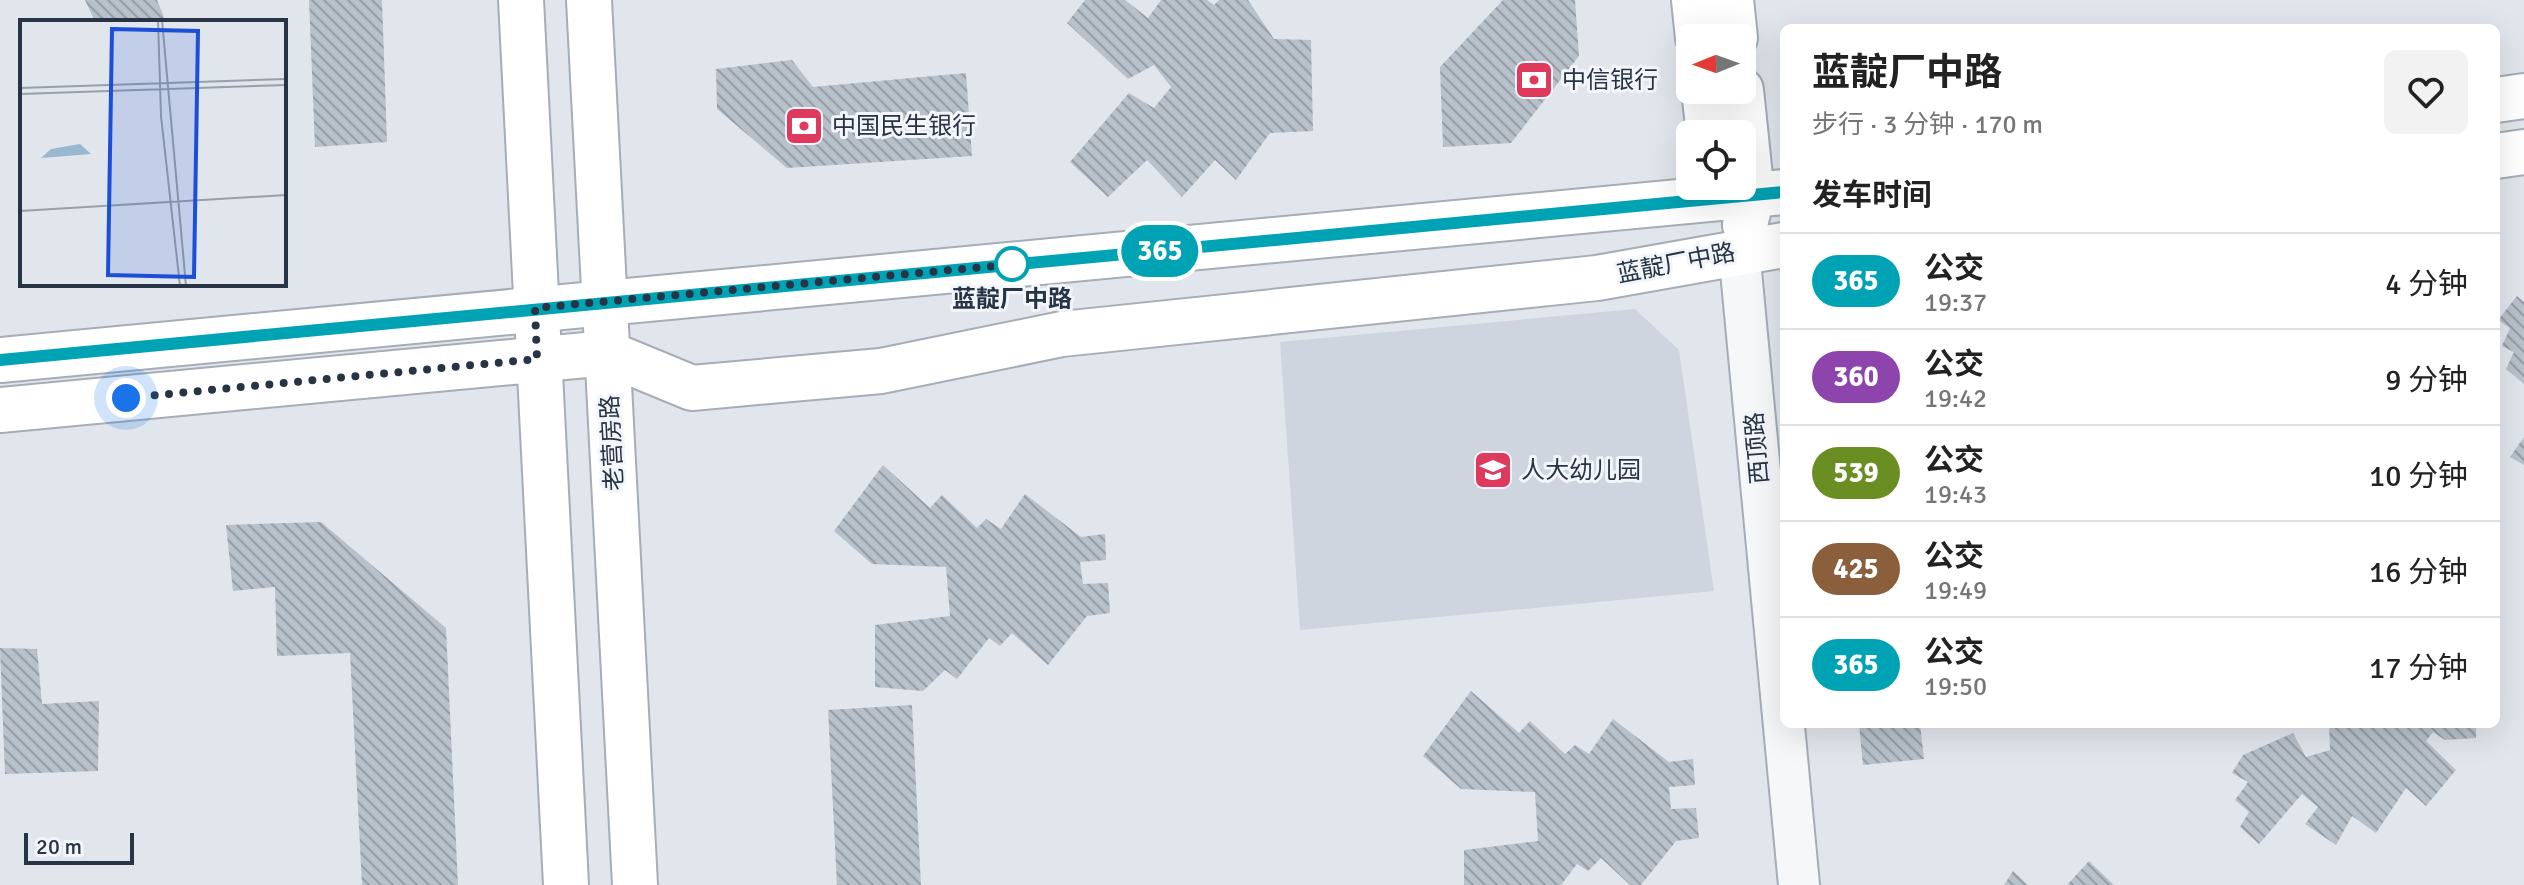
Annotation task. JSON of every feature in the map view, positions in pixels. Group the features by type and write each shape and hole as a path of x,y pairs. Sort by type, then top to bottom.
{"street":[{"path":"521,0 566,885"},
{"name":"老营房路","path":"589,0 635,885"},
{"path":"1694,0 1697,24"},
{"path":"1731,0 1734,24"},
{"path":"2500,99 2524,96"},
{"path":"2500,155 2524,152"},
{"path":"0,360 1678,200"},
{"name":"西顶路","path":"1742,200 1739,250 1780,684"},
{"name":"蓝靛厂中路","path":"0,410 607,353 692,388 881,371 1062,334 1597,278 1739,250 1780,245"},
{"name":"西顶路","path":"1784,728 1799,885"}],"shaded area":[{"name":"人大幼儿园","path":"1635,309 1679,350 1714,591 1300,630 1280,342"}],"building":[{"path":"85,0 157,0 165,20 94,20"},
{"path":"309,0 382,0 387,142 315,147"},
{"path":"1085,0 1125,0 1148,18 1161,0 1207,0 1214,5 1219,0 1248,0 1274,39 1311,40 1313,131 1270,133 1236,180 1215,160 1182,197 1147,160 1108,197 1070,162 1129,93 1154,108 1171,87 1154,65 1128,79 1067,23"},
{"path":"1503,0 1575,0 1579,56 1511,143 1443,147 1440,67"},
{"path":"792,60 813,87 966,73 972,156 787,168 717,109 716,69"},
{"path":"2517,296 2524,302 2524,384 2506,369 2514,352 2502,346 2510,328 2500,321"},
{"path":"2524,437 2524,465 2510,457"},
{"path":"883,465 930,508 942,495 977,528 986,519 1001,529 1025,494 1081,537 1105,534 1106,560 1080,562 1083,584 1108,583 1110,613 1087,616 1048,665 1012,633 1000,646 989,638 957,679 945,670 923,691 875,687 875,625 950,616 946,567 872,564 834,531"},
{"path":"321,522 446,628 458,885 362,885 350,653 277,656 275,587 233,591 226,525"},
{"path":"0,648 37,649 42,704 99,701 98,771 5,774"},
{"path":"1471,691 1519,733 1530,721 1565,754 1575,745 1589,754 1613,719 1669,762 1693,759 1695,785 1669,787 1671,809 1696,808 1699,838 1676,841 1641,885 1630,885 1601,858 1588,871 1577,864 1561,885 1464,885 1464,850 1538,841 1535,792 1461,789 1423,756"},
{"path":"912,705 921,885 837,885 828,710"},
{"path":"1859,728 1920,728 1924,759 1863,765"},
{"path":"2329,728 2476,728 2476,738 2445,740 2433,732 2426,741 2456,770 2426,806 2406,788 2376,833 2352,816 2336,845 2305,824 2318,807 2302,794 2259,844 2240,827 2249,812 2235,800 2248,782 2232,773 2243,755 2293,733 2306,757 2330,750"},
{"path":"2089,861 2114,885 2067,885"},
{"path":"2013,871 2028,885 2004,885"}],"bus line":[{"name":"365","path":"0,360 558,305 1684,204 1780,193"}],"place":[{"name":"中信银行","path":"1534,80"},
{"name":"中国民生银行","path":"804,126"},
{"name":"蓝靛厂中路","path":"1012,264"},
{"name":"人大幼儿园","path":"1493,470"}],"route":[{"path":"126,398 537,359 535,308 1017,264 1012,264"}]}
